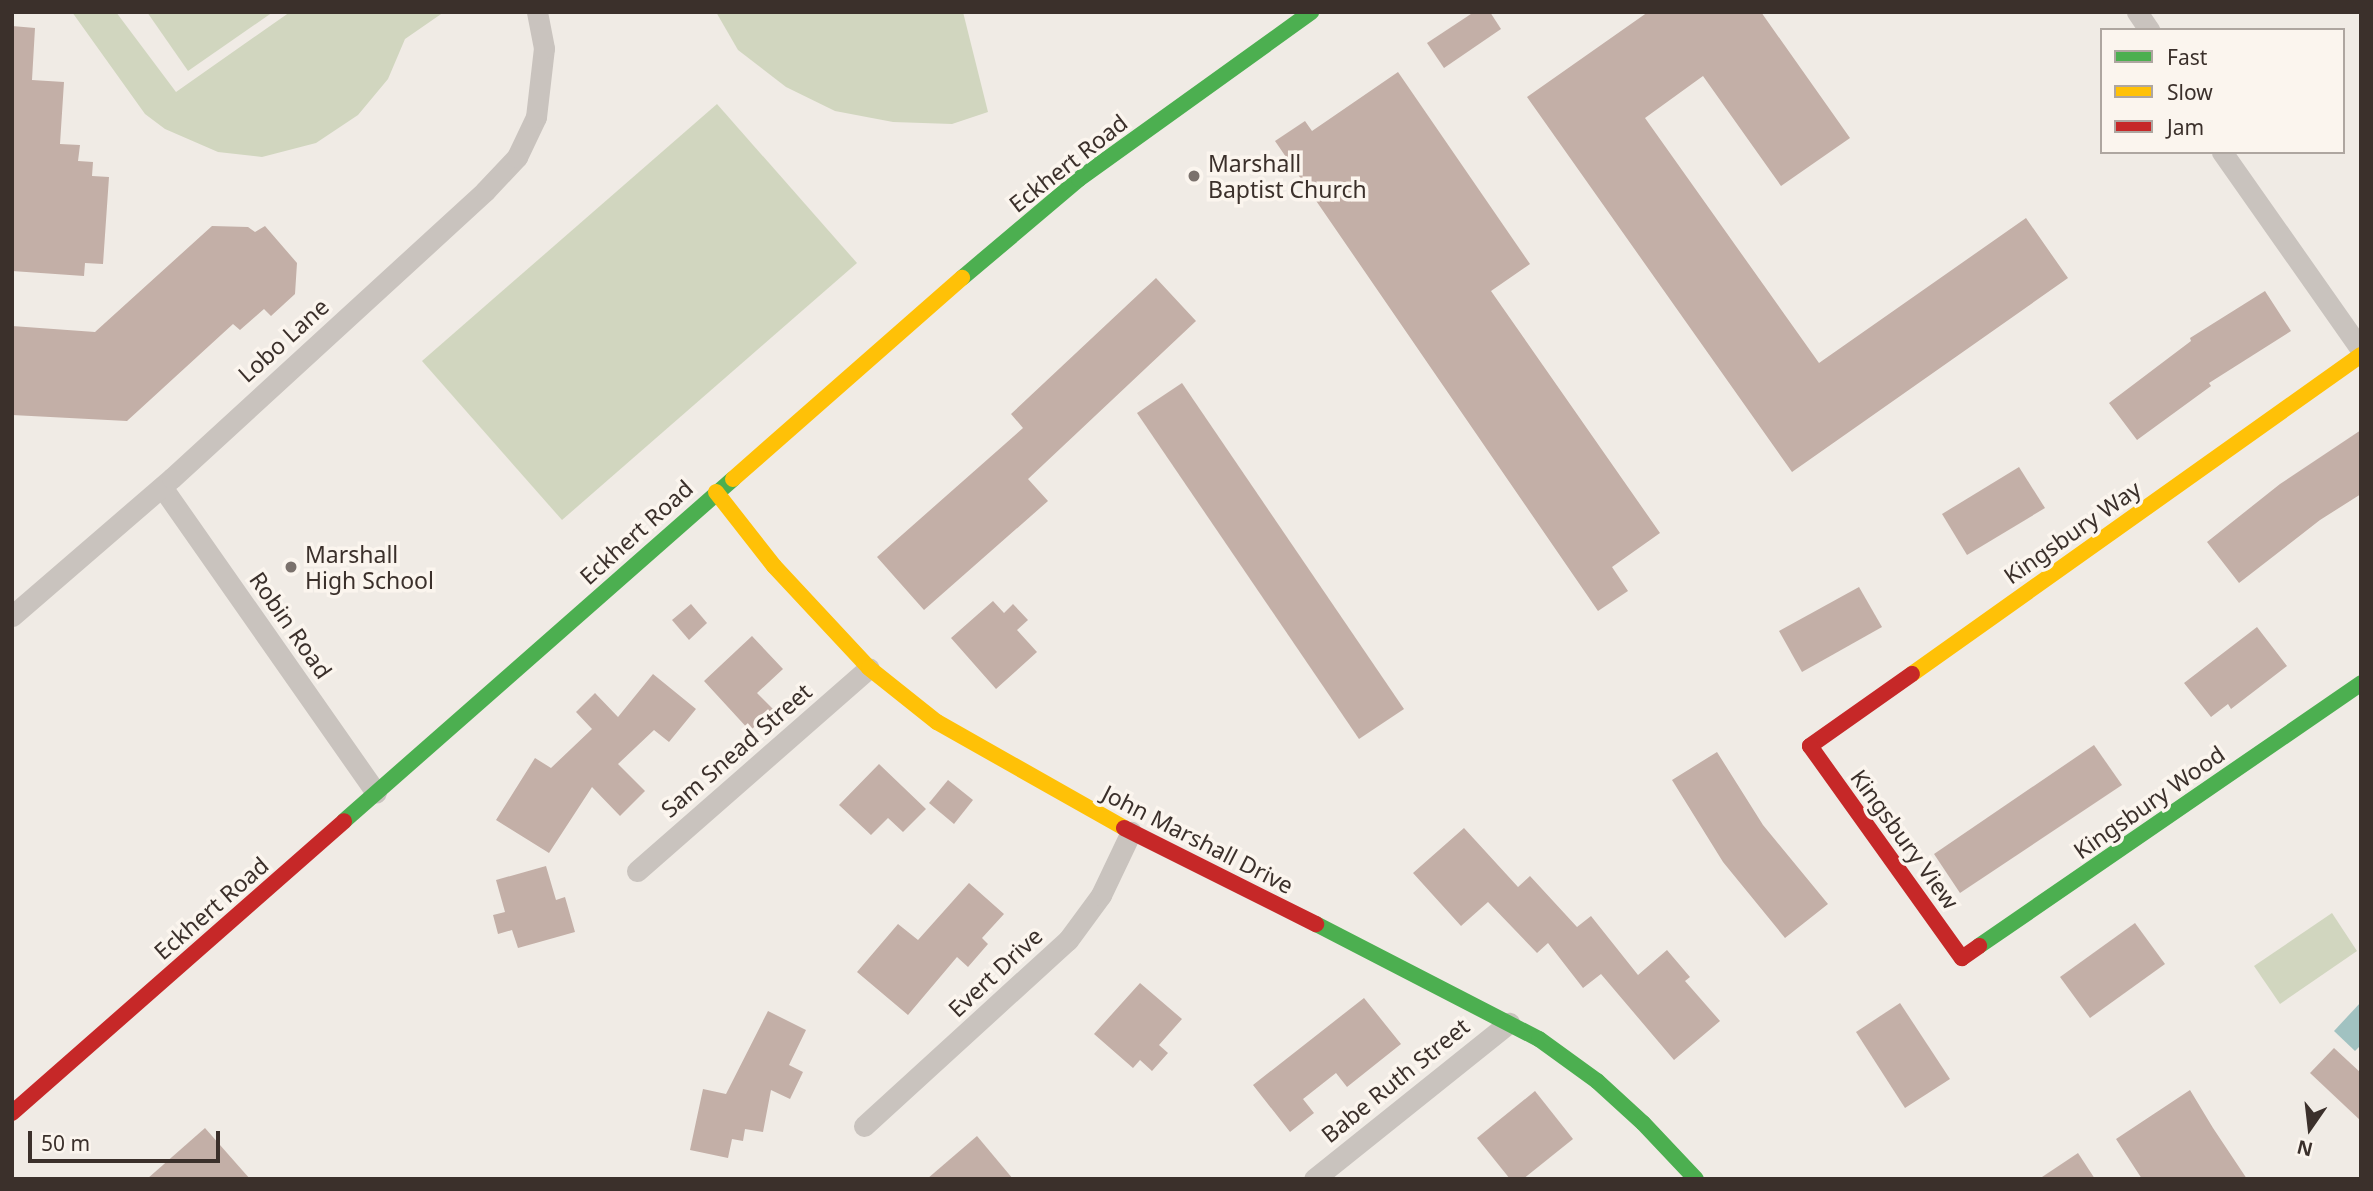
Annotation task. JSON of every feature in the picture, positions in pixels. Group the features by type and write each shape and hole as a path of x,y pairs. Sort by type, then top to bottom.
{"street":[{"name":"Lobo Lane","path":"12,616 162,486 485,191 517,157 536,117 544,48 537,12"},
{"path":"2137,12 2147,28"},
{"name":"Eckhert Road","path":"12,1112 716,492 1079,179 1310,13"},
{"path":"2223,154 2361,350"},
{"name":"Kingsbury Way","path":"1810,746 2361,355"},
{"name":"Robin Road","path":"162,486 376,793"},
{"name":"John Marshall Drive","path":"716,492 774,566 869,668 937,722 971,744 1131,832 1539,1039 1597,1081 1643,1123 1696,1179"},
{"name":"Sam Snead Street","path":"637,871 869,668"},
{"name":"Kingsbury Wood","path":"1962,958 2361,683"},
{"name":"Kingsbury View","path":"1810,746 1962,958"},
{"name":"Evert Drive","path":"863,1126 1068,940 1101,895 1131,832"},
{"name":"Babe Ruth Street","path":"1314,1179 1509,1023"}],"green space":[{"path":"72,12 116,12 176,92 290,12 444,12 405,39 388,79 358,115 316,143 262,157 218,152 165,129 145,114"},
{"path":"147,12 273,12 188,71"},
{"path":"716,12 963,12 988,112 952,124 893,122 835,111 786,87 738,50"},
{"path":"717,104 857,263 562,520 422,361"},
{"path":"2332,913 2357,951 2280,1004 2254,966"}],"water":[{"path":"2361,1002 2361,1045 2355,1051 2334,1031"}],"building":[{"path":"1474,12 1490,12 1501,29 1444,68 1427,43"},
{"path":"1648,12 1761,12 1850,138 1781,186 1703,76 1645,118 1819,363 2026,218 2068,278 1792,472 1527,97"},
{"path":"12,26 35,28 32,80 64,82 60,144 80,145 78,161 93,162 92,176 109,177 103,264 85,263 84,276 12,271"},
{"path":"1398,72 1530,264 1491,291 1660,533 1612,567 1628,591 1598,611 1275,141 1305,121 1312,131"},
{"path":"212,226 248,227 255,232 265,226 297,263 295,294 271,316 264,309 240,330 233,324 127,421 12,415 12,326 95,332"},
{"path":"1156,278 1196,321 1028,479 1048,501 924,610 877,557 1023,428 1011,414"},
{"path":"2265,291 2291,331 2209,383 2211,386 2137,440 2109,403 2191,341 2190,338"},
{"path":"1182,383 1404,709 1359,739 1137,413"},
{"path":"2361,430 2361,494 2320,520 2239,583 2207,542 2280,484"},
{"path":"2019,467 2045,508 1967,555 1942,514"},
{"path":"1859,587 1882,627 1802,672 1779,631"},
{"path":"993,601 1004,613 1013,604 1028,620 1017,630 1037,652 996,689 951,638"},
{"path":"691,604 707,623 689,640 672,620"},
{"path":"2257,627 2287,666 2231,709 2228,704 2211,717 2184,683"},
{"path":"752,636 783,669 757,693 773,709 750,731 704,681"},
{"path":"653,674 696,709 669,742 654,730 618,764 645,791 620,816 592,787 549,853 496,820 535,758 551,768 592,729 576,712 595,693 618,717"},
{"path":"2094,745 2122,785 1960,893 1934,854"},
{"path":"1717,752 1763,825 1828,904 1785,938 1723,862 1672,780"},
{"path":"879,764 926,809 903,832 888,818 871,835 839,805"},
{"path":"948,780 973,800 954,824 929,803"},
{"path":"1464,828 1518,887 1530,876 1577,927 1591,916 1638,975 1667,950 1690,977 1685,981 1720,1021 1674,1060 1601,974 1583,988 1548,943 1537,953 1488,902 1461,926 1413,873"},
{"path":"546,866 556,900 565,897 575,932 518,948 512,930 498,934 493,915 505,912 496,880"},
{"path":"969,883 1004,914 982,938 988,944 968,967 957,957 908,1015 857,972 898,924 918,940"},
{"path":"2135,923 2165,964 2090,1018 2060,977"},
{"path":"1140,983 1182,1019 1159,1045 1168,1053 1152,1071 1140,1060 1133,1068 1094,1034"},
{"path":"1364,998 1401,1044 1347,1087 1336,1073 1303,1099 1314,1113 1290,1132 1253,1085"},
{"path":"1900,1003 1950,1079 1905,1108 1856,1032"},
{"path":"768,1011 806,1030 789,1065 803,1072 790,1099 771,1090 763,1132 745,1129 743,1141 732,1139 728,1158 690,1150 703,1089 726,1094"},
{"path":"2334,1048 2361,1073 2361,1121 2310,1073"},
{"path":"2190,1090 2247,1179 2142,1179 2116,1139"},
{"path":"1535,1091 1573,1139 1523,1179 1510,1179 1477,1138"},
{"path":"205,1128 250,1179 147,1179"},
{"path":"977,1136 1013,1179 927,1179"},
{"path":"2078,1153 2095,1179 2039,1179"}],"traffic: fast":[{"path":"962,278 1079,179 1311,12"},
{"path":"344,821 733,479"},
{"path":"1979,946 2361,683"},
{"path":"1316,924 1539,1039 1597,1081 1643,1123 1696,1179"}],"traffic: slow":[{"path":"733,479 962,278"},
{"path":"1912,674 2361,355"},
{"path":"716,492 774,566 869,668 937,722 1124,828"}],"traffic: jam":[{"path":"1912,674 1810,746 1962,958 1979,946"},
{"path":"12,1113 344,821"},
{"path":"1124,828 1316,924"}],"place":[{"name":"Marshall Baptist Church","path":"1194,176"},
{"name":"Marshall High School","path":"291,567"}]}
